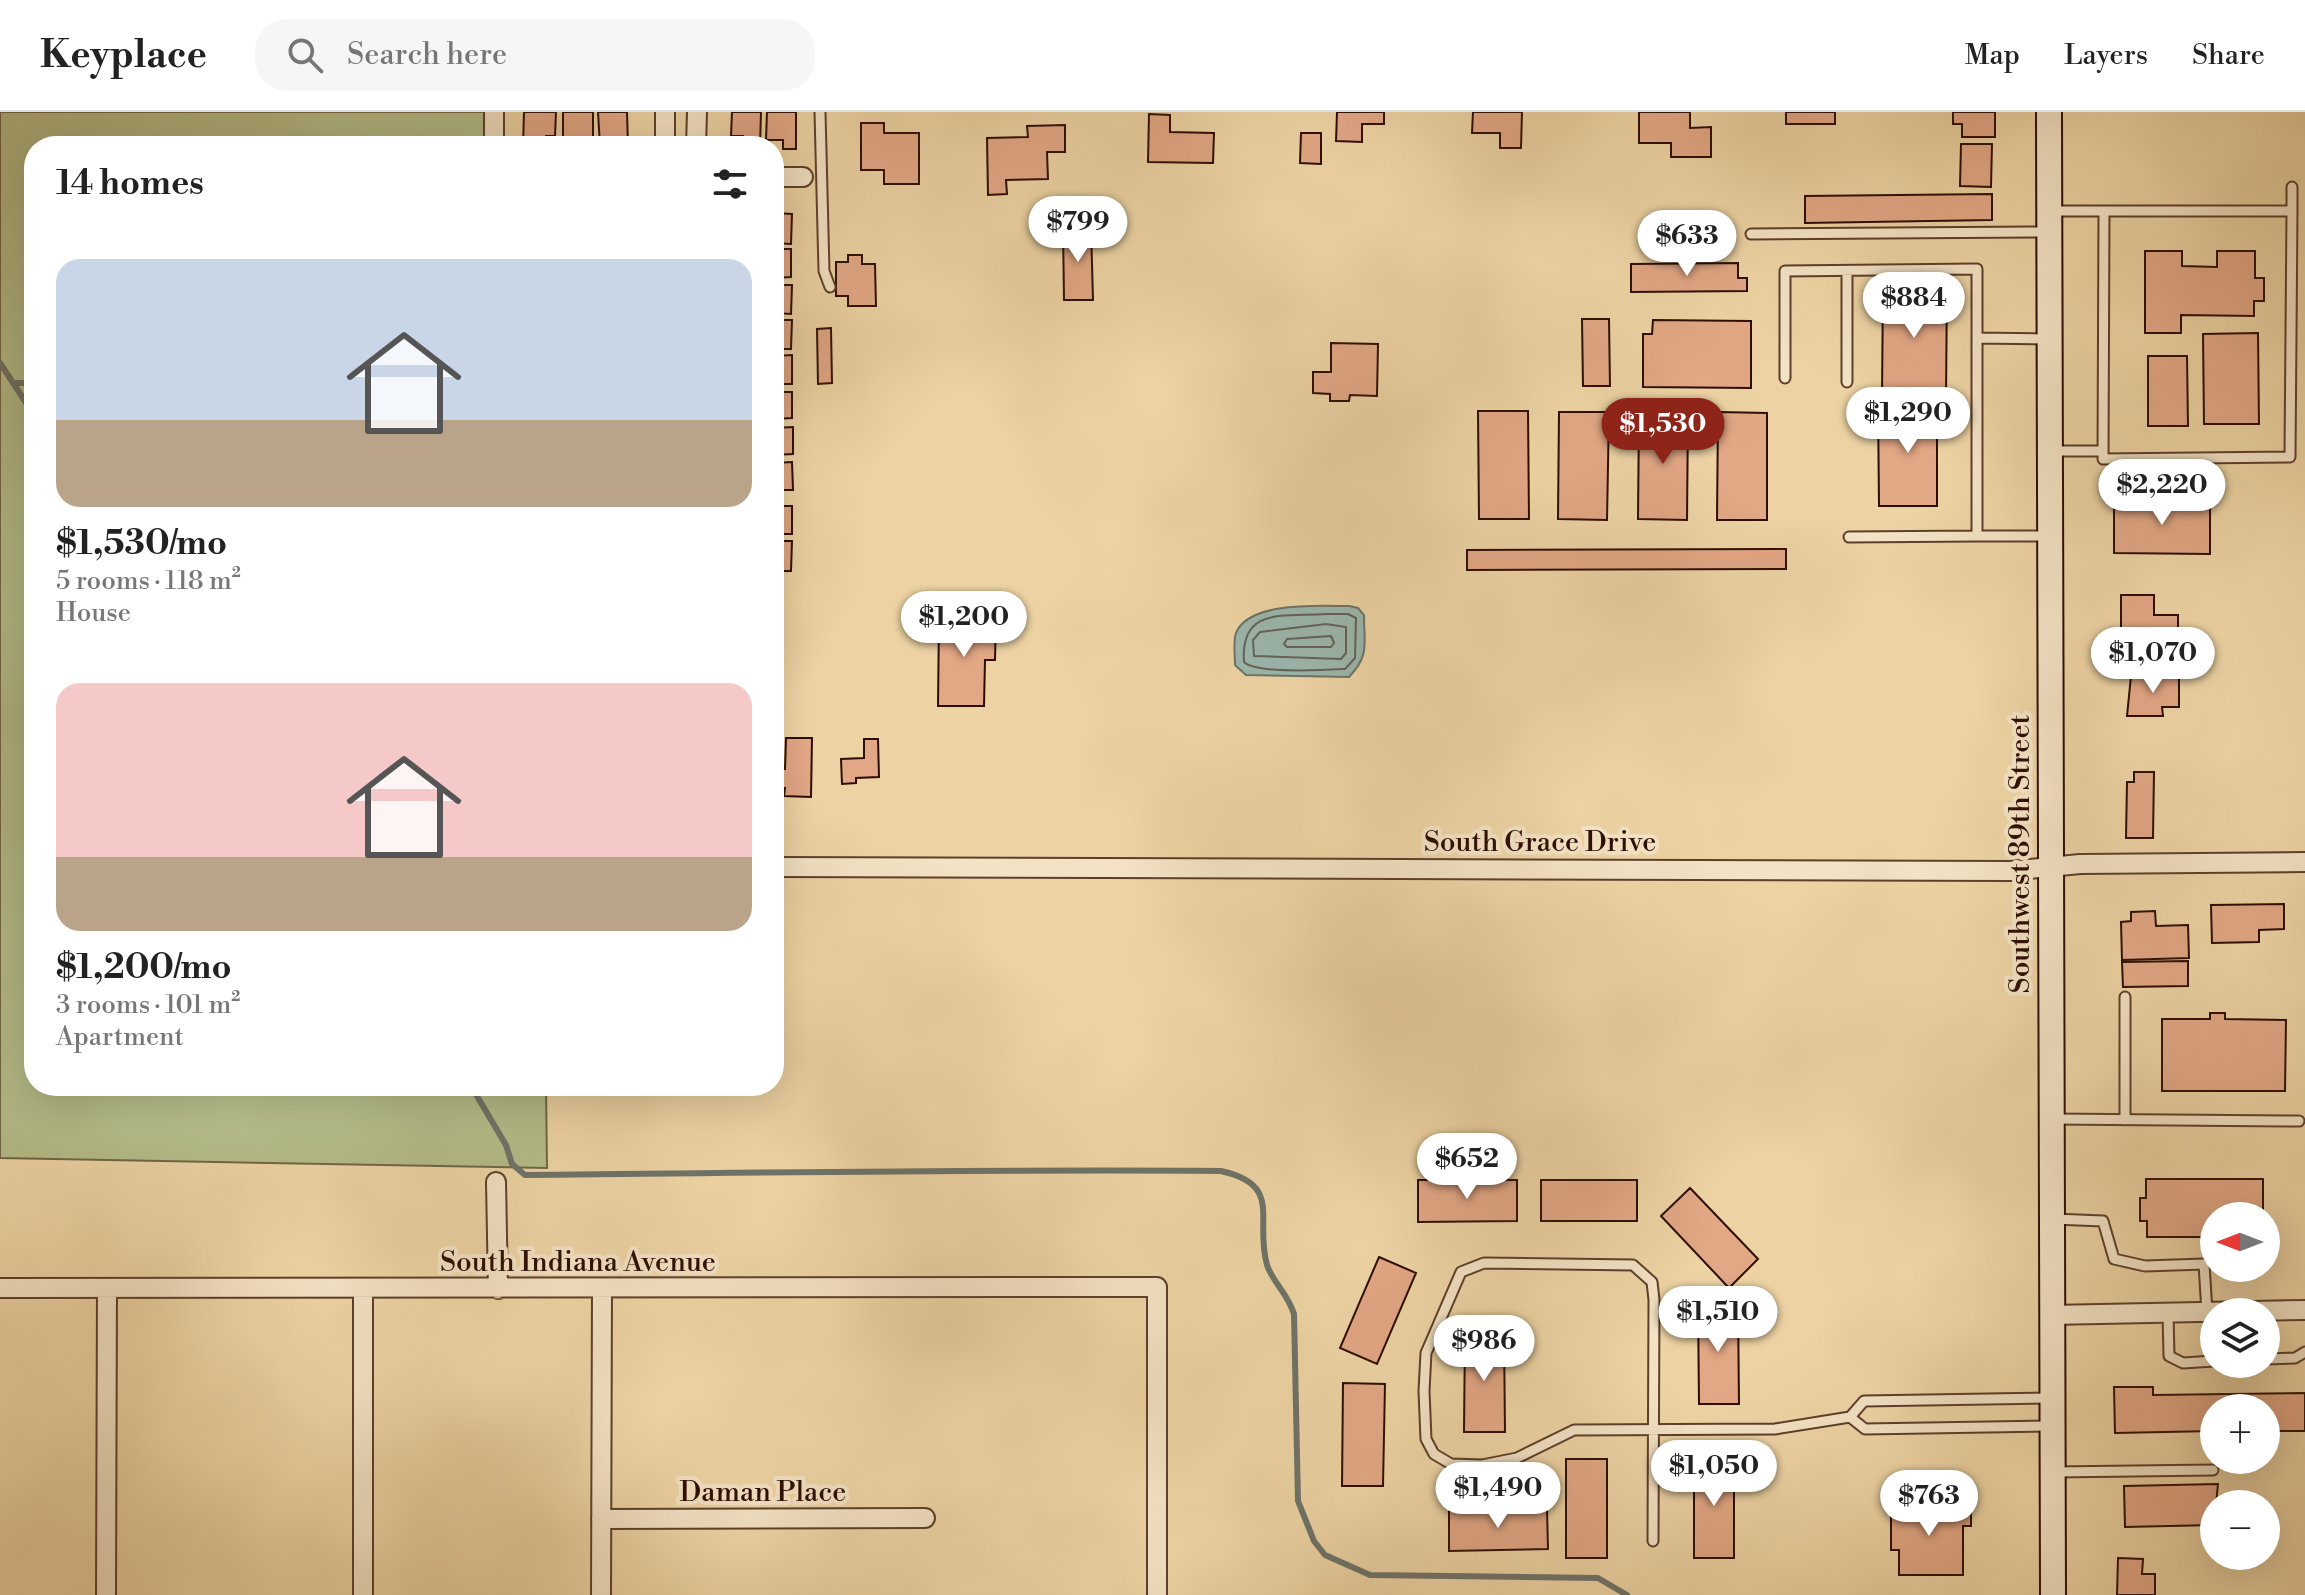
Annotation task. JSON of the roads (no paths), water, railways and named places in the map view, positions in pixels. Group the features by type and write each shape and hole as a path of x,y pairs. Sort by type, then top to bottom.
{"main road":[{"name":"Southwest 89th Street","path":"2049,112 2050,1426 2053,1595"}],"street":[{"path":"494,112 494,136"},
{"path":"665,112 665,136"},
{"path":"696,136 697,112"},
{"path":"784,177 803,177"},
{"name":"South Grace Drive","path":"784,867 1978,871 2305,862"},
{"path":"496,1182 498,1289"},
{"name":"South Indiana Avenue","path":"0,1288 1157,1287 1157,1595"},
{"path":"106,1595 107,1288"},
{"path":"363,1289 363,1595"},
{"path":"601,1595 602,1289"},
{"path":"2280,1311 2305,1310"},
{"path":"2050,1315 2200,1312"},
{"name":"Daman Place","path":"601,1519 925,1518"}],"lane":[{"path":"820,112 824,271 830,287"},
{"path":"2104,211 2103,459 2290,457 2292,187"},
{"path":"1751,234 2049,221 2104,211 2292,211"},
{"path":"1785,378 1785,271 1977,269 1977,536"},
{"path":"1847,271 1847,382"},
{"path":"1977,338 2049,339"},
{"path":"2049,451 2103,451"},
{"path":"1849,537 2049,536"},
{"path":"2125,997 2125,1120"},
{"path":"2050,1119 2299,1121"},
{"path":"2050,1219 2103,1221 2114,1259 2145,1266 2204,1264 2206,1298"},
{"path":"1653,1541 1653,1429 1654,1300 1652,1282 1633,1265 1484,1263 1461,1272 1426,1353 1426,1439 1434,1454 1451,1464 1482,1465 1517,1458 1574,1430 1653,1429 1775,1429 1850,1417 1864,1401 2050,1398"},
{"path":"2168,1313 2169,1356 2183,1363 2200,1362"},
{"path":"2280,1359 2295,1358 2305,1352"},
{"path":"1850,1417 1865,1429 2050,1426"},
{"path":"2051,1472 2200,1470"}],"water":[{"path":"1304,606 1358,608 1364,615 1365,642 1360,662 1349,677 1246,675 1235,665 1236,633 1243,623 1255,615"}],"waterway":[{"path":"0,363 24,400"},
{"path":"14,383 24,383"},
{"path":"477,1096 506,1145 512,1164 525,1175 1221,1171 1241,1177 1253,1185 1260,1195 1267,1265 1294,1314 1298,1501 1314,1541 1325,1555 1370,1575 1598,1578 1627,1595"}]}
